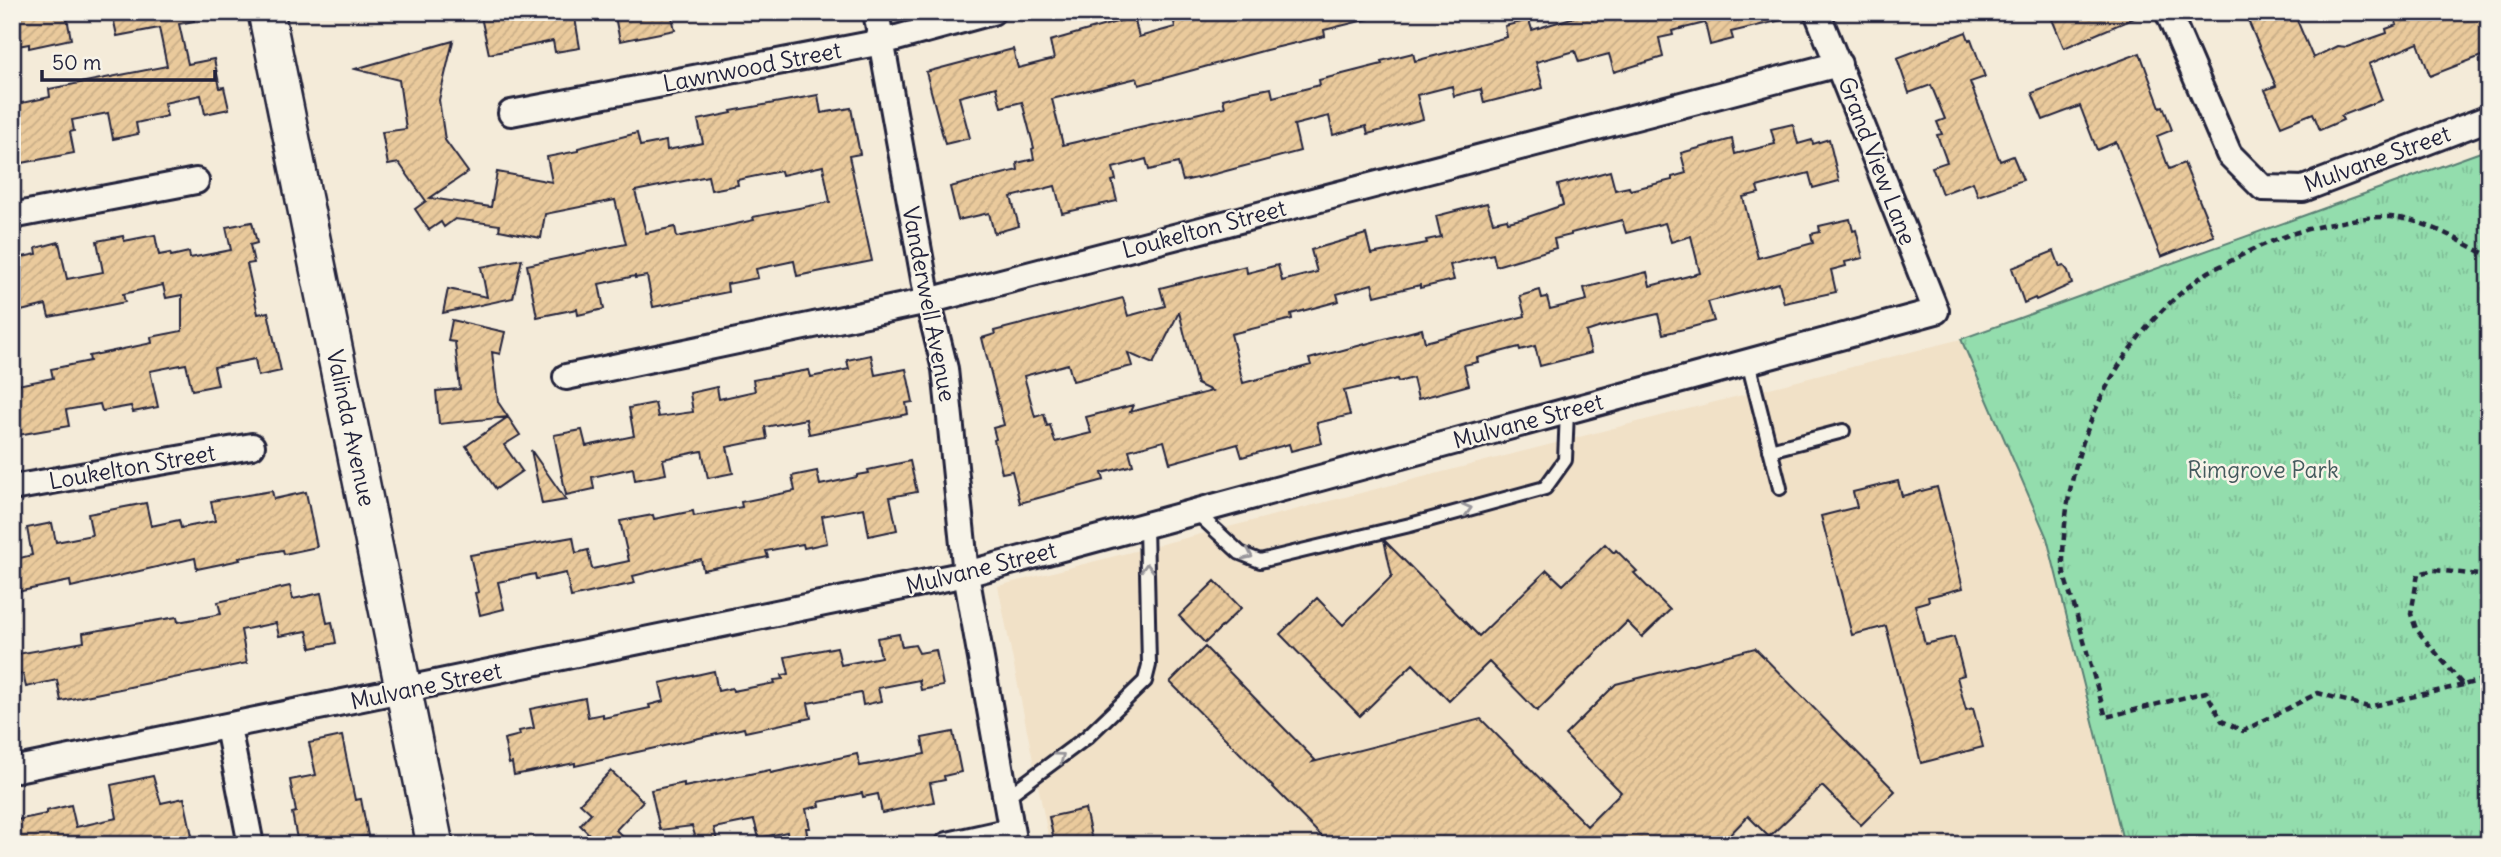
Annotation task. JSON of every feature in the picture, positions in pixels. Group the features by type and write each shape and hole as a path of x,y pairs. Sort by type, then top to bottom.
{"main road":[{"name":"Valinda Avenue","path":"266,12 435,845"}],"street":[{"name":"Vanderwell Avenue","path":"876,12 928,301 945,369 966,574 1013,838"},
{"name":"Lawnwood Street","path":"511,113 883,42 992,12"},
{"name":"Grand View Lane","path":"1817,12 1936,311"},
{"name":"Mulvane Street","path":"2168,12 2229,154 2263,188 2303,189 2489,118"},
{"name":"Loukelton Street","path":"566,377 928,301 1839,64"},
{"path":"12,216 195,181"},
{"name":"Mulvane Street","path":"12,770 966,574 1936,311"},
{"name":"Loukelton Street","path":"12,488 252,446"},
{"path":"228,727 251,845"},
{"path":"948,845 1013,838"}],"lane":[{"path":"1748,362 1780,488"},
{"path":"1196,512 1240,553 1260,561 1410,525 1545,488 1565,460 1567,411"},
{"path":"1770,450 1843,431"},
{"path":"1006,798 1087,737 1145,681 1149,665 1146,525"}],"path":[{"path":"2489,256 2426,225 2391,217 2360,218 2297,231 2266,243 2202,276 2143,331 2118,367 2090,420 2081,445 2067,505 2063,567 2106,717 2206,692 2222,721 2243,731 2318,693 2368,706 2489,678"},
{"path":"2463,685 2416,629 2411,614 2418,574 2434,570 2489,576"}],"shaded area":[{"path":"1961,339 2047,538 2124,845 1050,845 998,586"}],"green space":[{"name":"Rimgrove Park","path":"2489,149 2489,845 2124,845 2047,538 1961,339"}],"building":[{"path":"42,12 66,12 71,39 29,48 29,44 12,47 12,18"},
{"path":"112,12 193,12 194,21 179,24 188,64 214,59 220,88 224,87 229,109 205,114 201,95 164,103 167,116 136,123 138,134 113,139 108,113 72,120 74,131 70,132 74,153 17,164 12,140 12,105 50,97 49,89 167,66 159,28 117,36"},
{"path":"480,12 574,12 580,48 555,52 553,41 489,54"},
{"path":"614,12 671,12 675,30 620,41"},
{"path":"1172,12 1368,12 1369,19 1324,30 1325,36 1139,85 1137,78 1052,99 1063,145 1225,107 1223,99 1250,92 1271,88 1273,97 1320,85 1319,80 1382,64 1381,61 1413,53 1415,61 1507,37 1505,26 1529,20 1532,30 1591,12 1621,12 1623,17 1639,12 1785,12 1786,19 1731,32 1733,39 1710,45 1705,23 1672,31 1673,35 1659,38 1663,57 1614,72 1609,54 1579,62 1575,51 1536,62 1543,88 1484,103 1481,89 1454,96 1452,86 1417,95 1423,119 1368,134 1366,126 1333,135 1329,116 1294,125 1300,151 1183,181 1178,163 1149,170 1146,159 1113,168 1116,180 1112,181 1117,201 1062,213 1055,186 1011,197 1019,226 994,233 989,213 958,220 950,187 1018,170 1017,163 1034,159 1034,148 1022,102 1001,107 996,87 959,97 970,138 945,144 926,72 1013,49 1018,68 1054,59 1050,41 1134,17 1139,37 1175,27"},
{"path":"2049,12 2148,12 2064,48"},
{"path":"2261,12 2281,12 2283,18 2294,13 2313,58 2337,46 2347,47 2387,33 2386,29 2397,25 2393,12 2489,12 2489,53 2430,76 2418,43 2369,64 2382,100 2341,116 2343,120 2320,130 2313,113 2281,126 2265,90 2276,86 2247,18"},
{"path":"1966,32 1985,77 1970,82 2000,161 2013,156 2023,180 1978,196 1973,182 1942,194 1932,167 1947,162 1937,135 1942,134 1937,122 1945,119 1931,85 1909,93 1897,58"},
{"path":"453,41 439,100 445,140 468,172 430,198 491,207 497,172 552,182 547,157 578,151 578,148 637,133 640,146 666,141 667,150 703,143 698,120 818,95 821,113 851,108 860,154 849,156 872,261 797,276 794,261 756,269 758,278 727,284 728,292 653,307 647,276 635,276 599,284 604,309 578,315 577,309 537,317 527,265 626,244 615,200 545,214 541,238 499,230 500,225 455,219 444,227 441,222 429,230 415,209 426,201 399,163 388,165 382,132 406,129 399,80 355,69","holes":["823,166 830,202 753,217 754,220 677,237 675,227 646,233 635,191 708,176 711,190 738,185 737,180 781,171 782,175"]},
{"path":"2140,53 2160,107 2163,106 2172,130 2157,136 2169,169 2184,163 2214,236 2161,257 2116,142 2097,150 2080,106 2043,120 2032,93"},
{"path":"1793,124 1798,144 1812,140 1813,144 1829,139 1839,181 1813,188 1809,173 1757,187 1759,193 1743,197 1758,258 1813,243 1811,234 1820,232 1819,226 1850,219 1853,231 1856,230 1863,258 1845,262 1846,266 1831,270 1836,292 1784,303 1779,283 1708,302 1714,321 1692,327 1663,334 1658,314 1601,327 1586,332 1591,353 1540,366 1535,346 1520,350 1519,347 1477,358 1478,362 1464,365 1469,385 1418,399 1413,378 1344,391 1350,415 1317,423 1322,443 1291,451 1289,444 1242,457 1238,444 1170,463 1164,441 1129,450 1133,465 1102,473 1104,480 1020,503 1012,471 1002,473 993,428 1004,425 982,338 995,334 994,331 1123,298 1128,316 1165,306 1160,288 1246,266 1247,273 1278,265 1282,281 1317,272 1311,250 1366,234 1371,254 1427,243 1426,240 1441,237 1436,216 1487,203 1493,222 1525,218 1563,205 1558,185 1610,171 1615,190 1629,187 1630,190 1672,180 1672,177 1686,173 1681,153 1732,139 1735,154 1775,144 1771,129","holes":["1622,220 1626,233 1665,223 1671,242 1691,236 1700,273 1650,286 1647,272 1584,288 1587,300 1550,309 1547,297 1542,298 1540,290 1520,296 1525,316 1425,342 1422,329 1309,359 1311,365 1243,383 1231,334 1292,319 1291,314 1339,301 1337,294 1372,284 1375,296 1454,280 1450,265 1493,254 1496,266 1556,248 1554,239","1179,312 1197,384 1212,391 1130,412 1133,405 1086,417 1091,433 1055,442 1044,414 1035,417 1024,376 1068,364 1073,381 1132,366 1128,353 1153,364"]},
{"path":"252,222 257,243 250,245 254,263 247,264 258,314 268,312 281,371 258,376 255,359 214,367 218,385 192,390 186,364 150,371 158,407 133,412 131,406 102,411 100,404 66,410 69,426 12,436 12,386 53,378 51,369 90,361 89,356 152,343 151,337 182,331 182,295 166,298 163,285 123,294 125,302 49,317 46,305 21,311 15,281 12,281 12,259 37,254 36,248 59,242 67,279 103,272 97,241 123,236 124,241 155,235 159,255 170,253 171,256 189,252 190,258 231,250 226,227"},
{"path":"2054,251 2060,267 2064,266 2068,271 2072,284 2024,303 2012,268"},
{"path":"522,259 513,298 443,313 448,289 487,297 481,267"},
{"path":"452,320 505,332 500,354 492,352 498,402 508,417 439,424 436,391 460,389 455,342 448,341"},
{"path":"871,355 875,375 906,369 913,402 906,403 908,414 809,434 806,419 765,427 767,439 727,447 733,473 708,478 702,451 663,459 666,474 635,480 633,468 592,477 594,489 566,495 554,435 582,430 586,446 634,436 629,408 655,403 658,417 693,412 690,393 717,387 719,399 755,391 753,380 809,370 811,377 849,369 847,360"},
{"path":"508,417 520,435 504,445 522,471 496,489 466,446"},
{"path":"531,450 566,500 542,504"},
{"path":"910,461 917,492 890,497 897,530 869,536 864,508 822,516 827,543 804,548 803,544 766,551 768,557 703,570 701,559 633,576 635,583 571,597 566,573 536,579 535,574 498,582 504,609 480,615 470,555 573,537 576,553 588,550 592,569 629,561 620,521 653,515 654,519 693,511 694,516 742,507 741,502 795,491 792,476 817,471 820,485 857,477 869,473 868,470"},
{"path":"1898,481 1902,496 1937,487 1963,588 1928,597 1929,601 1915,605 1925,644 1954,637 1964,675 1957,677 1966,710 1973,708 1983,747 1921,763 1886,626 1852,635 1821,516 1857,507 1853,492"},
{"path":"272,491 274,499 306,492 317,547 284,554 283,550 239,558 240,560 197,569 195,558 71,587 70,581 12,593 12,560 32,555 27,528 52,523 56,542 92,535 88,514 146,503 151,526 179,520 181,528 215,521 211,501"},
{"path":"1384,540 1479,636 1547,570 1563,585 1605,544 1614,553 1616,550 1637,571 1634,573 1670,610 1642,637 1627,622 1537,711 1489,662 1449,701 1413,664 1360,716 1280,634 1317,598 1343,625 1392,576"},
{"path":"1215,581 1241,608 1205,643 1179,616"},
{"path":"290,586 293,599 321,593 327,623 332,622 336,643 311,648 307,631 279,636 276,623 241,630 247,663 61,701 57,680 26,687 23,674 12,676 12,655 84,642 83,633 177,617 178,622 221,614 218,602"},
{"path":"899,634 902,647 915,645 919,653 936,650 943,686 921,690 919,680 878,688 881,701 863,705 861,693 808,703 811,718 745,732 744,728 575,766 575,763 514,775 512,763 509,764 504,739 520,735 519,731 534,728 530,709 585,698 588,717 603,714 603,718 650,708 649,705 664,701 660,683 714,671 718,691 775,683 774,680 783,679 782,675 789,674 785,657 837,647 841,665 881,657 877,638"},
{"path":"1205,647 1315,760 1313,762 1481,719 1587,826 1621,792 1565,735 1616,684 1755,648 1895,791 1861,825 1822,786 1769,837 1748,816 1720,845 1330,845 1170,682"},
{"path":"953,732 961,772 944,776 945,780 930,783 934,802 882,813 878,794 863,797 862,793 819,802 820,806 806,809 810,828 806,828 809,845 789,845 787,832 759,838 754,820 714,828 717,841 698,845 692,826 660,830 651,790 684,783 684,787 770,770 771,773 857,754 860,766 925,754 922,738"},
{"path":"342,736 355,800 361,799 368,836 356,838 357,845 329,845 328,838 298,844 292,813 296,812 290,780 316,775 309,743"},
{"path":"611,771 643,801 616,830 631,845 600,845 580,825 591,813 580,803"},
{"path":"153,776 161,803 184,798 194,845 12,845 12,821 46,814 46,811 71,805 76,827 117,818 111,785"},
{"path":"1085,809 1093,845 1055,845 1049,817"}]}
